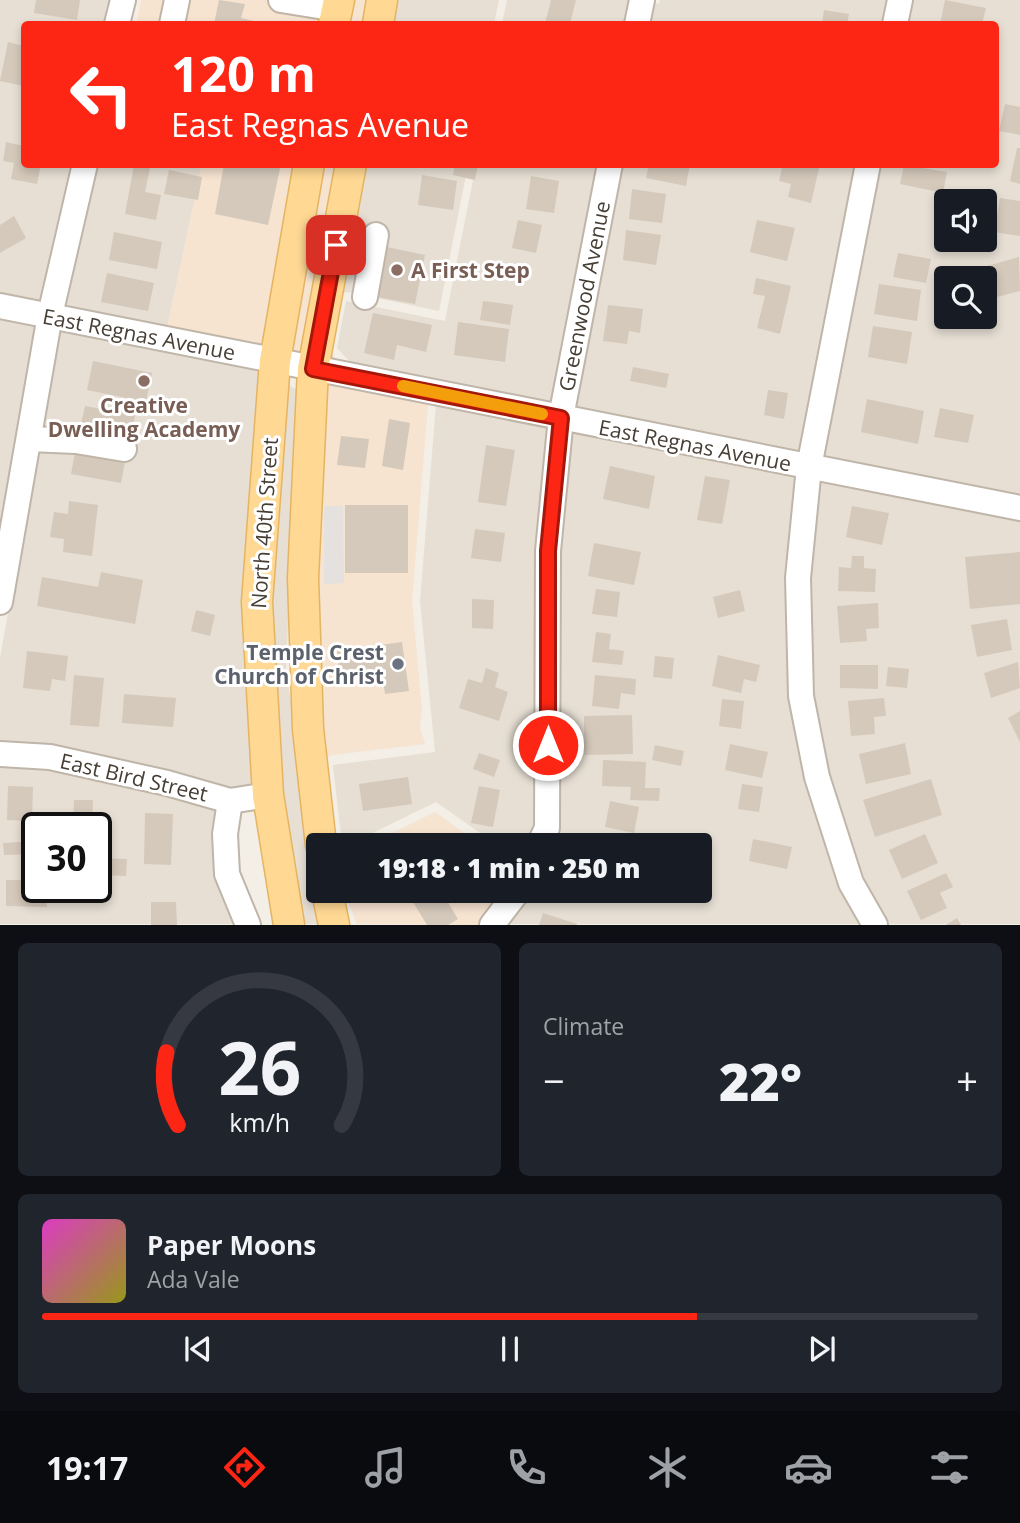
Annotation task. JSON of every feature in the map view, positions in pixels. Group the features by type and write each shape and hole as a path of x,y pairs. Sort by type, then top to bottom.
{"main road":[{"path":"378,21 382,0"},
{"name":"North 40th Street","path":"289,925 268,795 257,602 275,361 308,168"},
{"name":"North 40th Street","path":"320,833 308,729 303,586 313,369 350,168"},
{"path":"329,903 334,925"}],"street":[{"path":"118,21 123,0"},
{"path":"173,21 177,0"},
{"path":"281,0 337,11"},
{"path":"638,21 642,0"},
{"path":"896,21 900,0"},
{"path":"0,602 50,316 84,168"},
{"name":"Greenwood Avenue","path":"545,833 548,551 561,418 609,168"},
{"path":"867,168 809,467 798,578 801,696 817,777 851,883 875,925"},
{"path":"366,298 369,260 376,235"},
{"path":"335,253 362,265 369,260"},
{"name":"East Regnas Avenue","path":"0,306 1020,508"},
{"path":"29,439 76,441 124,449"},
{"name":"East Bird Street","path":"0,754 50,757 167,783 230,801 268,795"},
{"path":"230,801 225,834 227,874 248,925"},
{"path":"492,925 509,903"}],"shaded area":[{"path":"0,0 113,0 108,21 21,21 21,168 74,168 43,303 0,295"},
{"path":"141,0 329,0 326,21 137,21"},
{"path":"349,0 372,0 368,21 345,21"},
{"path":"392,0 499,0 495,21 388,21"},
{"path":"507,0 639,0 659,4 660,0 1020,0 1020,924 507,924 522,903 712,903 712,833 480,833 436,802 373,833 341,833 333,765 435,752 420,601 438,380 350,362 337,348 346,301 445,321 475,168 999,168 999,21 503,21"},
{"path":"94,168 201,168 167,328 62,307"},
{"path":"201,168 299,168 267,348 167,328"},
{"path":"318,168 341,168 306,356 286,352"},
{"path":"360,168 467,168 439,311 343,293 339,297 330,352 339,363 325,360"},
{"path":"0,317 39,324 0,547"},
{"path":"58,328 264,372 258,786 231,790 0,743 0,658"},
{"path":"283,382 297,390 286,674 301,752 310,833 306,833 306,903 320,903 324,924 299,924 277,794 267,602"},
{"path":"322,382 428,405 412,601 422,709 420,728 425,744 332,755 327,758 324,766 332,833 330,833 318,728 312,585"},
{"path":"324,506 343,506 344,583 324,584"},
{"path":"0,765 48,768 165,793 219,809 238,924 0,924"},
{"path":"435,812 464,833 392,833"},
{"path":"349,903 497,903 479,925 357,924"}],"building":[{"path":"36,0 80,0 77,20 34,13"},
{"path":"219,0 245,4 241,18 254,21 215,21"},
{"path":"551,0 576,0 571,21 546,21"},
{"path":"945,0 986,8 983,21 941,21"},
{"path":"824,10 849,14 848,21 822,21"},
{"path":"8,42 21,45 21,85 0,81"},
{"path":"1005,104 1020,107 1020,135 999,131"},
{"path":"6,142 21,145 21,168 40,168 37,184 11,179 14,163 3,161"},
{"path":"1017,148 1020,148 1020,184 1010,181"},
{"path":"133,168 150,168 145,192 161,195 156,220 125,214"},
{"path":"223,168 280,168 268,225 215,214"},
{"path":"454,168 477,168 475,180 453,175"},
{"path":"648,168 689,168 686,186 646,178"},
{"path":"782,168 819,168 811,203 788,197 791,184 779,181"},
{"path":"903,168 947,172 944,189 934,191 900,184"},
{"path":"169,170 202,177 198,200 164,194"},
{"path":"422,175 457,181 453,210 418,205"},
{"path":"531,176 559,181 554,213 526,209"},
{"path":"632,189 666,194 662,223 629,219"},
{"path":"1000,198 1020,201 1020,236 997,232"},
{"path":"14,216 26,238 0,253 0,225"},
{"path":"518,220 542,225 536,253 512,248"},
{"path":"757,220 795,228 787,261 750,252"},
{"path":"626,230 661,235 656,265 623,260"},
{"path":"114,232 162,242 157,269 109,260"},
{"path":"387,247 425,255 415,304 377,297"},
{"path":"898,253 931,259 926,283 893,277"},
{"path":"1019,257 1020,291 997,297 997,266 987,266"},
{"path":"107,273 154,283 148,311 101,302"},
{"path":"756,278 791,286 780,334 757,328 765,296 753,294"},
{"path":"879,284 921,290 917,321 874,314"},
{"path":"483,301 513,305 510,325 480,320"},
{"path":"608,305 643,309 640,333 629,331 627,344 603,341"},
{"path":"373,313 432,325 426,352 397,345 394,360 364,353"},
{"path":"458,322 509,329 505,362 454,355"},
{"path":"873,326 912,332 907,364 868,357"},
{"path":"93,361 152,373 146,402 87,390"},
{"path":"633,367 669,374 666,388 630,381"},
{"path":"768,390 788,393 784,419 764,415"},
{"path":"867,399 924,411 918,444 861,432"},
{"path":"85,406 135,415 130,442 79,433"},
{"path":"940,408 974,415 968,443 934,437"},
{"path":"389,419 410,423 403,470 382,466"},
{"path":"341,436 369,439 365,468 337,465"},
{"path":"486,445 515,450 506,506 478,502"},
{"path":"76,447 126,456 121,483 71,474"},
{"path":"610,466 655,476 649,509 603,499"},
{"path":"705,476 730,480 722,524 697,520"},
{"path":"69,501 98,505 92,556 63,552 64,539 50,537 54,512 68,514"},
{"path":"345,505 408,505 408,573 345,573"},
{"path":"852,506 889,513 882,545 846,537"},
{"path":"475,529 505,533 501,562 471,558"},
{"path":"594,543 641,552 634,585 588,576"},
{"path":"1020,552 1020,604 970,609 965,557"},
{"path":"852,556 864,556 864,568 876,569 875,592 838,591 839,567 851,568"},
{"path":"101,572 143,580 135,624 37,606 42,577 98,587"},
{"path":"596,589 620,592 617,617 592,614"},
{"path":"740,590 745,611 718,618 713,597"},
{"path":"472,599 494,600 493,629 472,628"},
{"path":"878,603 879,628 866,629 867,641 840,643 837,606"},
{"path":"196,610 215,615 210,636 191,631"},
{"path":"1007,619 1012,650 977,657 971,625"},
{"path":"596,632 611,634 609,649 624,651 622,665 592,662"},
{"path":"402,642 409,691 385,694 382,673 340,678 337,651"},
{"path":"27,651 68,656 65,681 52,679 50,691 23,688"},
{"path":"718,655 760,665 756,682 744,679 741,693 712,686"},
{"path":"655,656 674,658 672,679 653,677"},
{"path":"1018,662 1020,688 991,698 984,673"},
{"path":"840,665 878,665 878,689 840,688"},
{"path":"888,667 909,669 907,688 886,686"},
{"path":"486,668 499,673 495,687 508,692 499,721 459,708 468,679 482,683"},
{"path":"74,675 104,678 99,727 70,725"},
{"path":"595,675 636,679 635,695 621,693 619,709 592,706"},
{"path":"124,694 176,698 173,727 122,723"},
{"path":"884,698 886,716 874,717 875,734 851,736 848,701"},
{"path":"722,699 744,701 741,729 719,726"},
{"path":"1020,711 1020,742 1008,718"},
{"path":"632,715 633,754 584,755 584,716"},
{"path":"905,743 911,774 866,784 859,754"},
{"path":"730,744 768,752 762,778 725,770"},
{"path":"655,745 684,751 681,766 652,760"},
{"path":"479,753 500,760 494,777 473,769"},
{"path":"603,760 646,762 645,788 660,788 659,801 630,800 631,787 602,786"},
{"path":"408,777 412,804 363,811 359,784"},
{"path":"931,779 942,815 875,837 863,800"},
{"path":"742,784 763,787 759,812 738,809"},
{"path":"8,786 33,787 32,812 21,812 21,821 7,820"},
{"path":"479,786 500,790 493,827 471,823"},
{"path":"74,800 93,800 93,812 74,812"},
{"path":"610,801 639,807 634,833 605,827"},
{"path":"145,813 173,814 171,865 144,864"},
{"path":"925,834 938,863 902,879 889,850"},
{"path":"753,839 792,847 787,869 749,861"},
{"path":"21,842 21,854 4,855 3,843"},
{"path":"112,858 127,859 126,876 112,876"},
{"path":"946,873 953,887 940,893 947,908 921,920 907,891"},
{"path":"6,880 21,880 21,903 47,903 47,907 6,906"},
{"path":"151,902 176,902 177,925 151,925"},
{"path":"414,903 448,903 458,919 448,925 427,925"},
{"path":"543,913 577,924 577,925 539,925"},
{"path":"957,918 961,925 946,925"}],"slow traffic":[{"path":"403,386 542,414"}],"place":[{"name":"A First Step","path":"397,270"},
{"name":"Creative Dwelling Academy","path":"144,381"},
{"name":"Temple Crest Church of Christ","path":"398,664"}],"route":[{"path":"336,245 313,369 561,418 548,551 548,745"}]}
